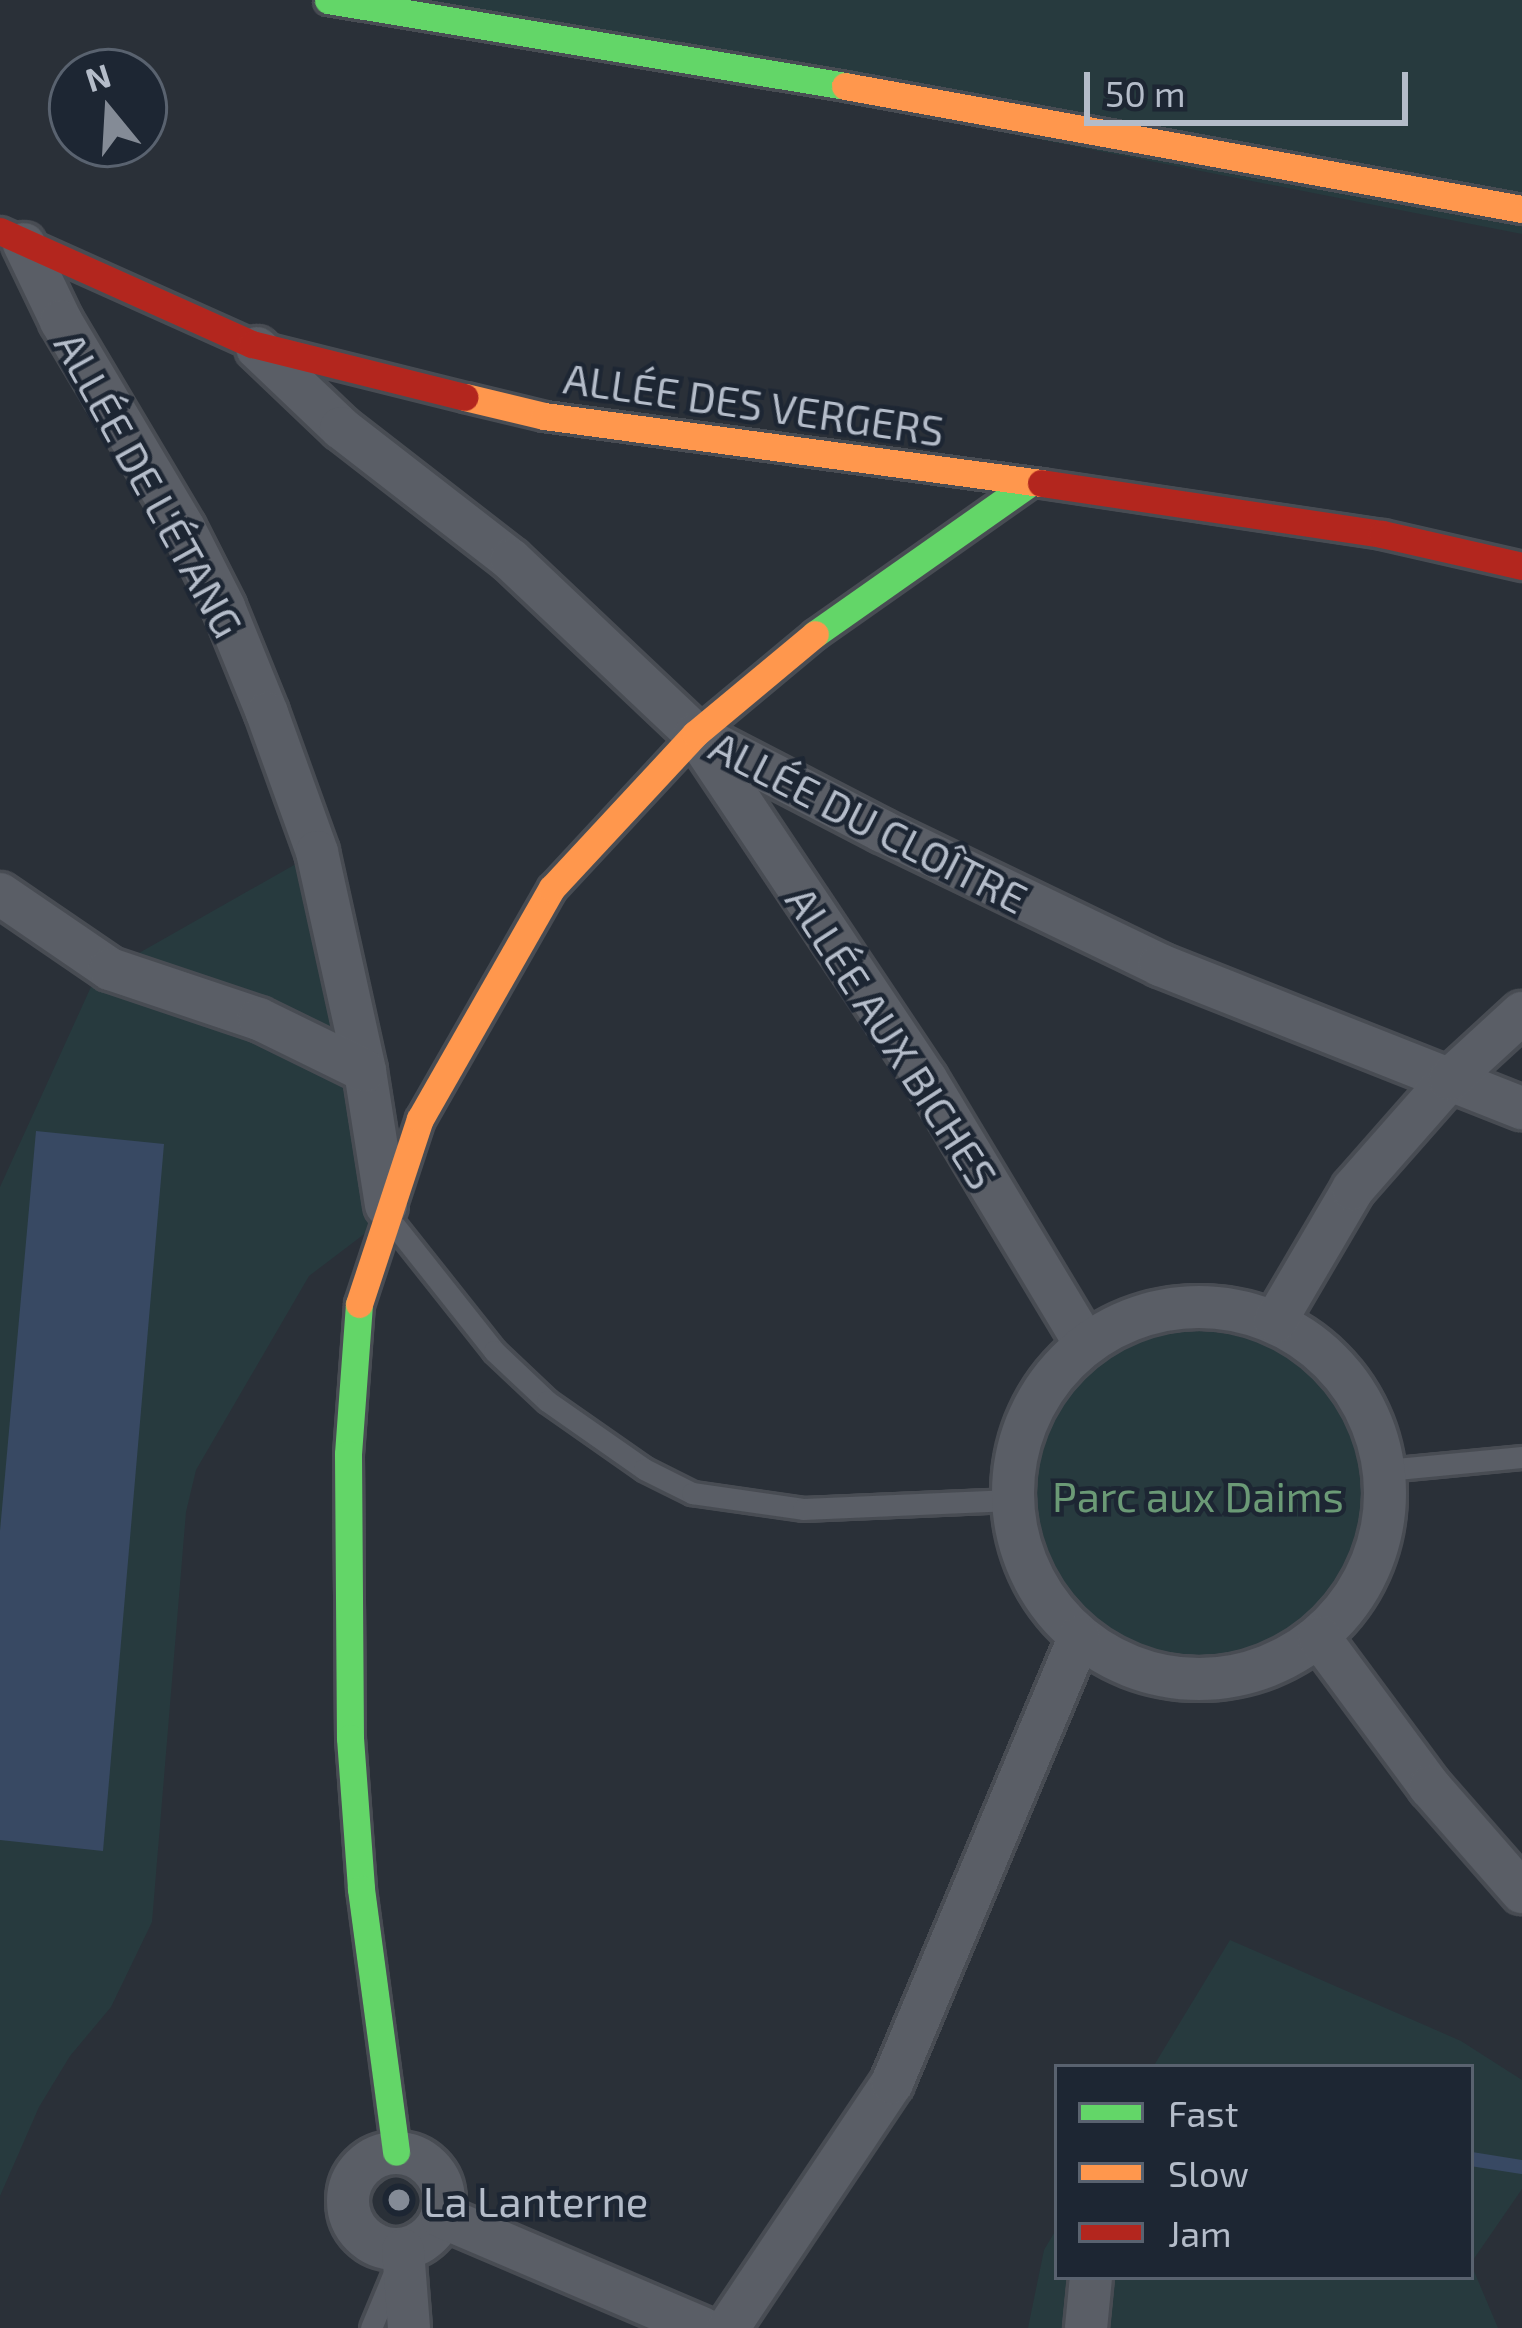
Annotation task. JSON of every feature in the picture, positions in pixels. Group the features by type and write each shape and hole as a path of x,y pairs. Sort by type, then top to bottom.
{"street":[{"path":"328,0 775,73 1522,209"},
{"name":"ALLÉE DES VERGERS","path":"12,237 252,344 544,416 1341,527 1522,566"},
{"name":"ALLÉE DE L'ÉTANG","path":"12,237 135,439 224,608 317,852 365,1071 388,1216"},
{"name":"ALLÉE DU CLOÎTRE","path":"252,344 341,428 511,560 694,734 881,832 1160,965 1522,1108"},
{"path":"396,2152 361,1889 346,1604 355,1315 420,1119 552,888 694,734 850,605 1027,485"},
{"name":"ALLÉE AUX BICHES","path":"694,734 926,1078 1085,1344"},
{"path":"0,894 110,969 259,1019 365,1071"},
{"path":"1276,1322 1353,1189 1450,1079 1522,1013"},
{"path":"1177,1307 1227,1308 1276,1322 1317,1347 1350,1381 1374,1424 1386,1470 1383,1532 1360,1590 1319,1637 1259,1670 1226,1679 1173,1679 1124,1665 1079,1638 1044,1599 1020,1551 1011,1500 1019,1441 1044,1388 1085,1344 1129,1319 1177,1307"},
{"path":"1319,1637 1430,1787 1522,1892"},
{"path":"728,2328 892,2083 1079,1638"},
{"path":"396,2152 430,2166 441,2181 442,2217 434,2233 403,2250 382,2248 364,2238 352,2222 347,2202 362,2166 396,2152"},
{"path":"442,2217 702,2328"},
{"path":"403,2250 409,2328"},
{"path":"1086,2328 1090,2280"}],"lane":[{"path":"388,1216 494,1351 547,1401 629,1460 692,1493 802,1509 1011,1500"},
{"path":"1386,1470 1522,1457"},
{"path":"371,2328 403,2250"}],"green space":[{"path":"328,0 1522,0 1522,234"},
{"path":"317,852 388,1216 309,1276 196,1470 186,1512 152,1922 111,2007 70,2056 39,2107 0,2196 0,1187 95,978"},
{"name":"Parc aux Daims","path":"1198,1331 1261,1343 1314,1379 1350,1432 1362,1495 1350,1558 1314,1611 1261,1647 1198,1659 1135,1647 1082,1611 1046,1558 1034,1495 1046,1432 1082,1379 1135,1343"},
{"path":"1230,1940 1461,2041 1522,2080 1522,2189 1474,2259 1474,2064 1155,2064"},
{"path":"1054,2233 1054,2280 1474,2280 1474,2271 1498,2328 1028,2328 1044,2250"}],"water":[{"path":"36,1131 164,1144 103,1851 0,1840 0,1531"}],"waterway":[{"path":"1474,2159 1522,2167"}],"traffic: fast":[{"path":"328,0 845,86"},
{"path":"815,634 1027,485"},
{"path":"359,1304 348,1454 350,1738 361,1889 396,2152"}],"traffic: slow":[{"path":"845,86 1522,209"},
{"path":"465,397 544,416 1041,483"},
{"path":"359,1304 420,1119 552,888 695,734 815,634"}],"traffic: jam":[{"path":"0,231 252,344 465,397"},
{"path":"1041,483 1382,534 1522,566"}],"place":[{"name":"La Lanterne","path":"399,2200"}]}
